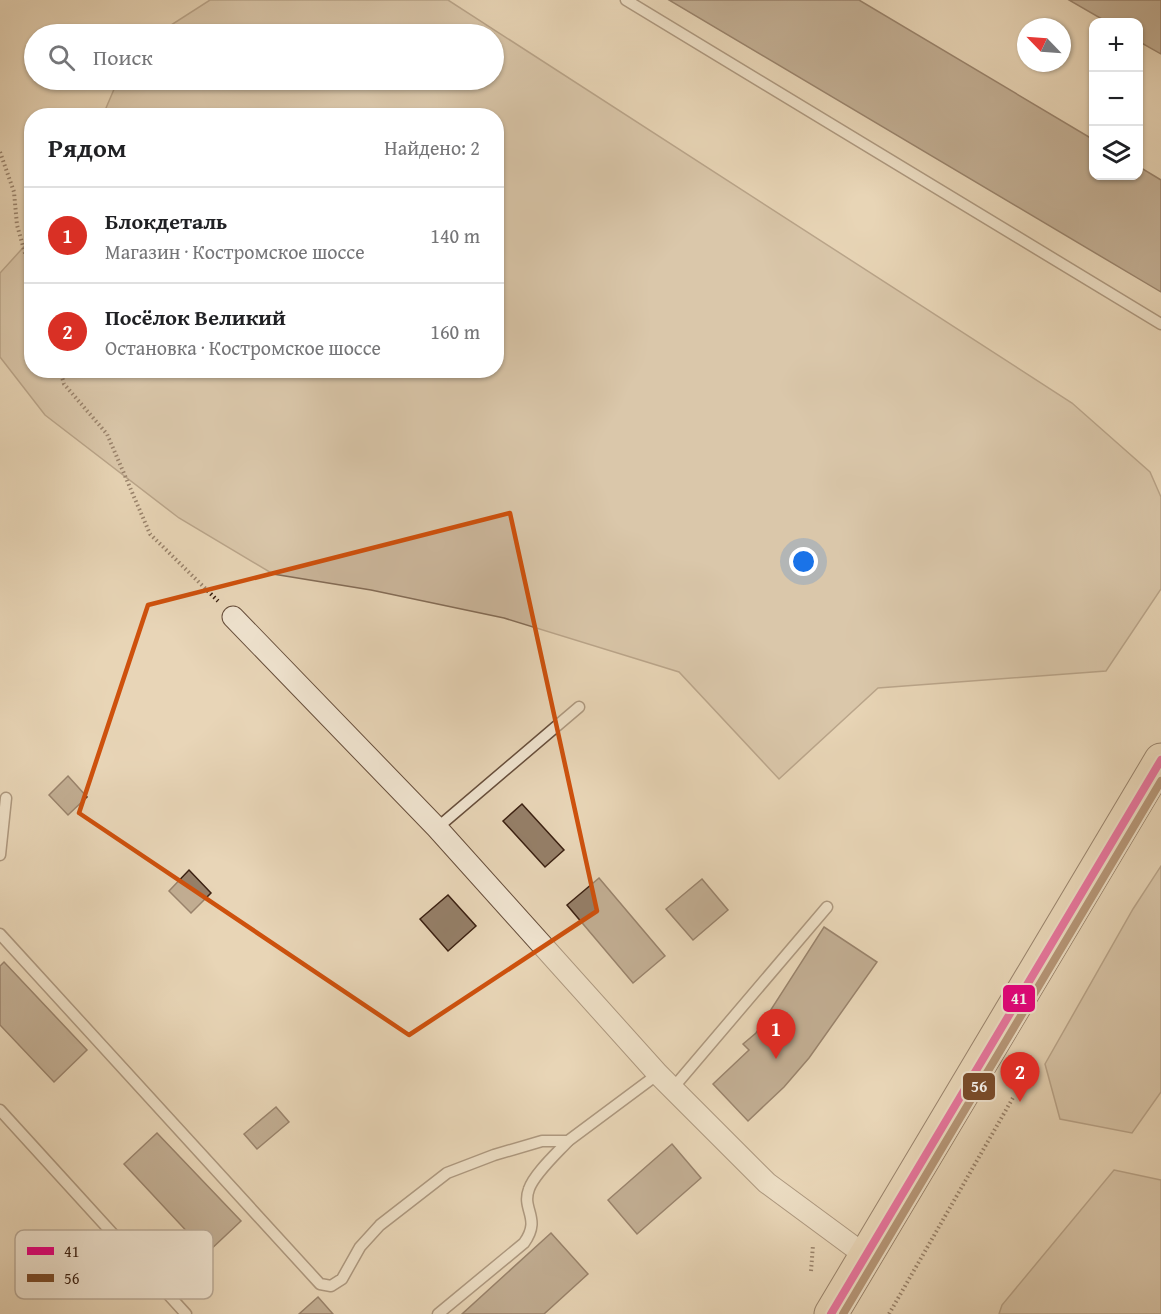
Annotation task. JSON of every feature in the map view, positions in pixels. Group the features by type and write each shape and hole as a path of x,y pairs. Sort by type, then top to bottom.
{"highway":[{"path":"831,1314 1161,760"}],"street":[{"path":"233,616 437,828 665,1081 767,1183 866,1256"}],"lane":[{"path":"626,0 1161,324"},
{"path":"437,828 579,707"},
{"path":"0,855 6,798"},
{"path":"438,1314 531,1233 532,1224 527,1198 529,1188 568,1141 665,1081 827,907"},
{"path":"0,934 320,1284 331,1286 342,1279 360,1246 380,1225 447,1173 494,1155 542,1141 568,1141"},
{"path":"0,1110 109,1230"},
{"path":"172,1299 186,1314"}],"path":[{"path":"0,152 14,192 17,225 24,250"},
{"path":"62,378 64,384 107,434 150,534 233,616"},
{"path":"889,1314 1014,1096"}],"highlighted area":[{"path":"510,513 597,911 409,1035 79,813 148,605"}],"shaded area":[{"path":"210,0 448,0 485,24 173,24"},
{"path":"504,36 1072,403 1150,472 1161,497 1161,589 1106,671 878,688 779,779 679,672 504,618 371,590 273,574 179,518 45,415 0,357 0,273 24,247 24,378 504,378 504,108 106,108 114,90 504,90"},
{"path":"1161,866 1161,1092 1132,1133 1060,1119 1045,1064 1133,909"},
{"path":"1114,1170 1161,1180 1161,1314 999,1314 1002,1305"}],"building":[{"path":"669,0 859,0 1089,137 1089,180 1143,180 1143,169 1161,180 1161,292"},
{"path":"1069,0 1161,0 1161,54 1143,44 1143,18 1100,18"},
{"path":"68,776 87,797 68,815 49,795"},
{"path":"522,804 564,850 545,867 503,821"},
{"path":"189,870 211,893 191,913 169,891"},
{"path":"599,878 665,956 633,983 567,905"},
{"path":"702,879 728,910 693,940 666,909"},
{"path":"448,895 476,926 448,951 420,919"},
{"path":"824,927 877,962 809,1058 784,1087 748,1121 713,1084 749,1050 743,1044 756,1033"},
{"path":"4,962 87,1050 54,1082 0,1025 0,966"},
{"path":"276,1107 289,1122 257,1149 244,1134"},
{"path":"157,1133 241,1221 213,1247 213,1230 186,1230 124,1164"},
{"path":"672,1144 701,1178 637,1234 608,1200"},
{"path":"551,1233 588,1274 544,1314 462,1314"},
{"path":"318,1297 333,1314 299,1314"}],"transit line":[{"name":"41","path":"831,1314 1161,760"},
{"name":"56","path":"843,1314 1161,781"}],"place":[{"name":"Блокдеталь","path":"776,1059"},
{"name":"Посёлок Великий","path":"1020,1102"}]}
